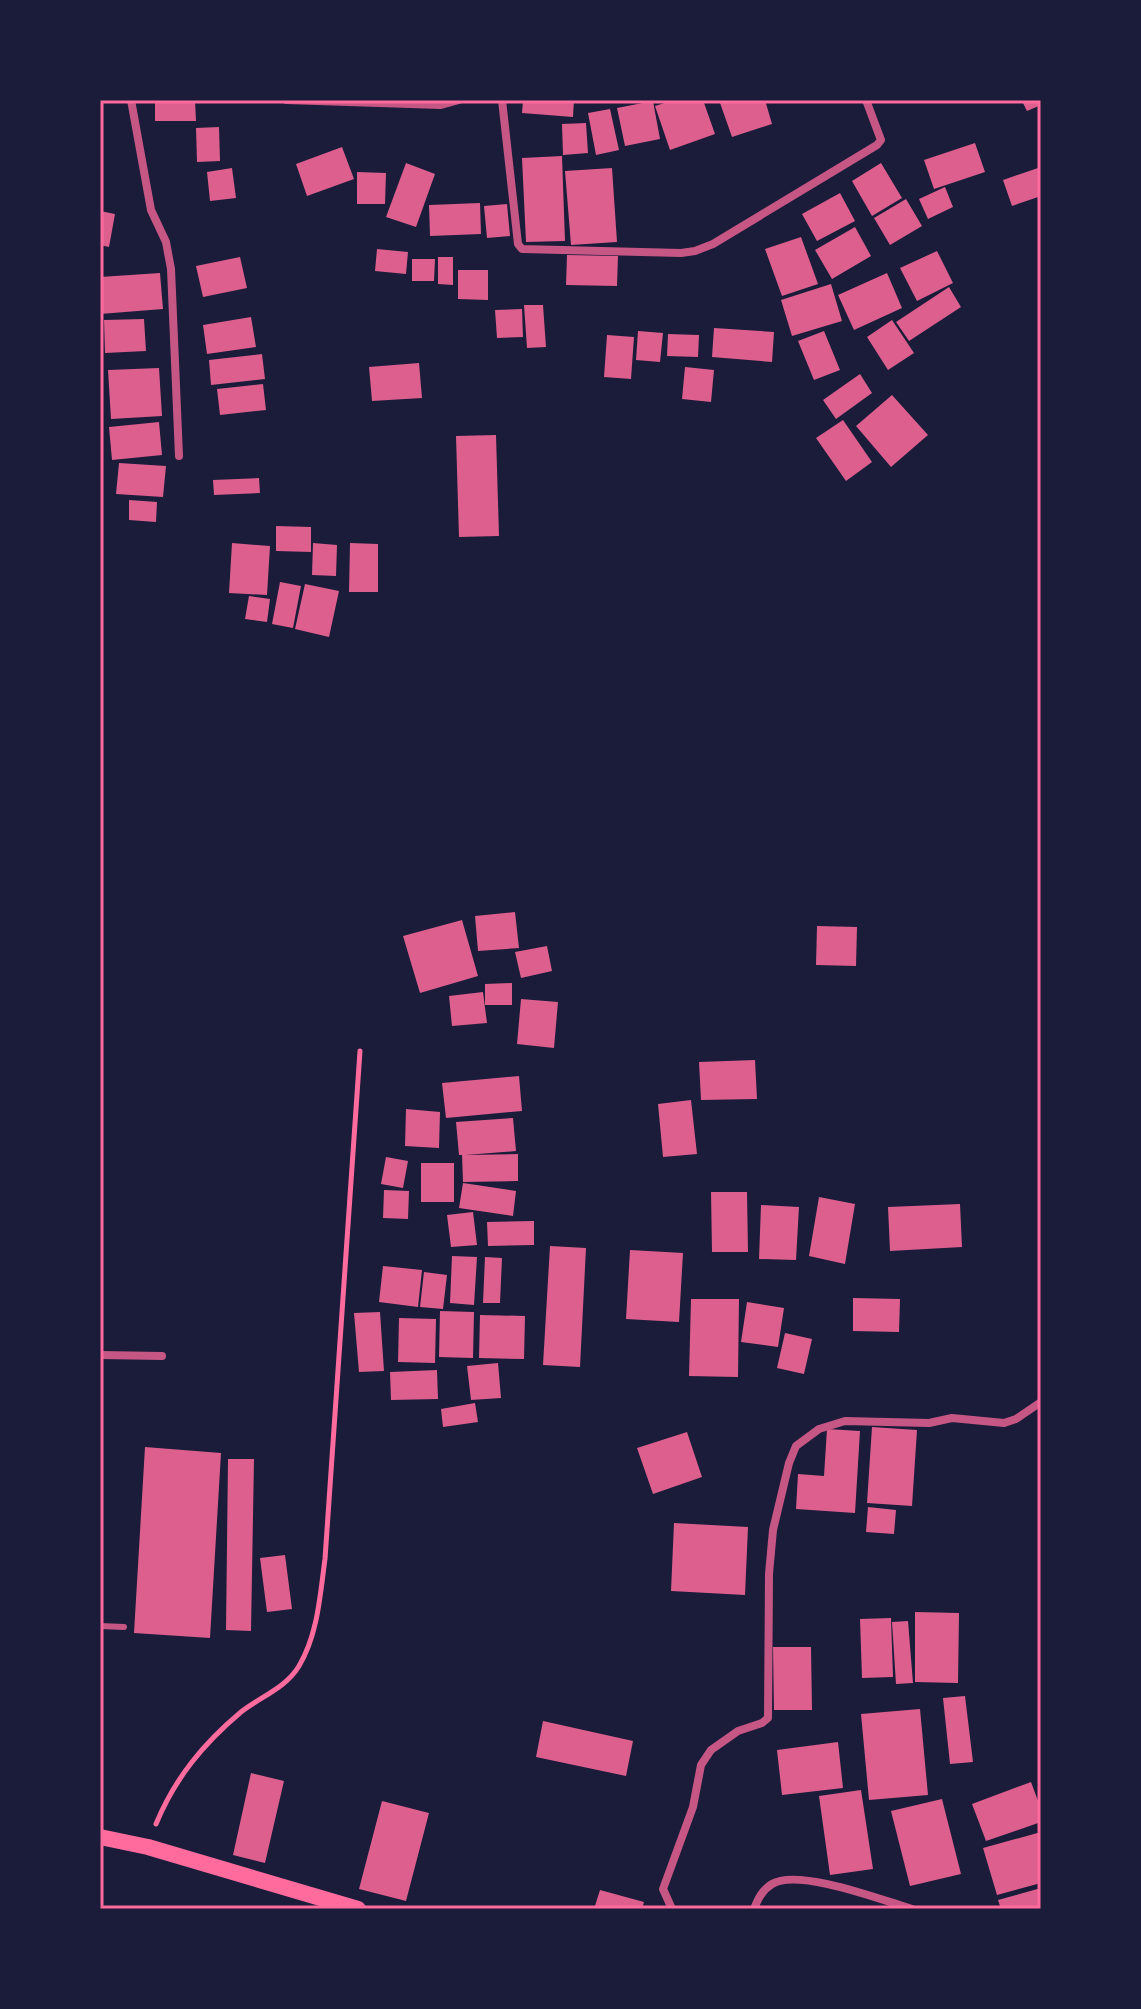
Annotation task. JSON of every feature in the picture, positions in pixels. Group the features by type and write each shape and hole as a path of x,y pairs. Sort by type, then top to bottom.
{"main road":[{"path":"100,1837 143,1846 358,1909"}],"street":[{"path":"131,100 151,210 166,242 171,269 179,456"},
{"path":"286,100 441,105 459,100"},
{"path":"502,100 518,244 522,249 681,253 713,244 877,145 881,140 866,100"},
{"path":"100,1355 162,1356"},
{"path":"672,1909 663,1889 693,1807 701,1765 711,1750 738,1731 768,1718 770,1559 776,1517 796,1446 819,1429 845,1421 929,1423 952,1418 1004,1423 1016,1419 1041,1402"},
{"path":"754,1909 758,1896 767,1887 784,1880 817,1881 912,1909"}],"lane":[{"path":"100,1626 124,1627"}],"path":[{"path":"143,1846 186,1766 243,1710 279,1688 298,1668 315,1627 325,1559 360,1051"}],"building":[{"path":"155,100 195,100 196,121 155,121"},
{"path":"523,100 574,100 573,117 522,113"},
{"path":"674,100 703,100 715,134 670,150 655,106"},
{"path":"719,100 765,100 772,124 732,137"},
{"path":"1041,100 1041,105 1027,111 1022,101"},
{"path":"653,101 660,139 625,146 617,108"},
{"path":"610,109 619,150 596,155 588,113"},
{"path":"586,123 588,153 563,155 562,124"},
{"path":"219,127 220,161 197,162 196,128"},
{"path":"975,143 985,172 934,189 924,160"},
{"path":"342,147 354,179 307,196 296,164"},
{"path":"562,156 565,241 526,242 522,158"},
{"path":"406,163 435,174 416,227 386,217"},
{"path":"881,163 902,198 872,216 852,181"},
{"path":"1041,167 1041,196 1012,206 1003,180"},
{"path":"232,168 236,198 210,201 207,172"},
{"path":"612,168 617,242 571,245 565,171"},
{"path":"357,172 386,173 385,204 357,204"},
{"path":"945,187 953,207 928,219 919,199"},
{"path":"840,193 855,221 817,241 802,214"},
{"path":"906,199 922,226 890,245 874,218"},
{"path":"480,203 481,234 430,236 429,205"},
{"path":"507,204 510,236 487,238 484,206"},
{"path":"100,211 115,214 109,247 100,245"},
{"path":"855,227 871,256 832,279 815,250"},
{"path":"801,237 818,284 782,296 765,249"},
{"path":"377,249 408,252 406,274 375,271"},
{"path":"937,251 953,283 917,301 900,268"},
{"path":"567,255 618,256 617,286 566,285"},
{"path":"240,257 247,288 203,297 196,266"},
{"path":"438,257 453,257 453,285 438,284"},
{"path":"412,259 435,259 434,281 412,281"},
{"path":"458,270 488,270 488,300 458,299"},
{"path":"160,273 163,309 100,314 100,277"},
{"path":"887,273 902,308 854,330 838,295"},
{"path":"831,284 842,321 792,336 781,300"},
{"path":"949,287 961,307 909,341 896,322"},
{"path":"524,305 543,305 546,347 527,348"},
{"path":"522,309 523,337 497,338 495,310"},
{"path":"251,317 256,347 207,354 203,325"},
{"path":"144,319 146,351 105,353 104,320"},
{"path":"892,320 914,353 888,370 867,337"},
{"path":"714,328 774,332 772,362 712,357"},
{"path":"638,331 663,333 660,362 636,360"},
{"path":"824,331 840,370 814,380 798,341"},
{"path":"668,334 699,335 698,357 667,356"},
{"path":"607,335 634,337 631,379 604,377"},
{"path":"262,354 265,379 211,385 209,360"},
{"path":"419,363 422,398 372,401 369,367"},
{"path":"685,367 714,370 711,402 682,399"},
{"path":"159,368 162,416 111,419 108,370"},
{"path":"860,374 872,393 836,419 823,400"},
{"path":"263,384 266,410 220,415 217,389"},
{"path":"892,395 928,435 891,467 856,426"},
{"path":"843,420 872,462 846,481 816,438"},
{"path":"159,422 162,455 112,460 109,427"},
{"path":"496,435 499,536 459,537 456,436"},
{"path":"119,463 166,466 163,497 116,494"},
{"path":"259,478 260,493 214,495 213,480"},
{"path":"129,500 157,502 156,522 129,520"},
{"path":"276,526 311,527 311,552 276,551"},
{"path":"232,543 270,546 267,595 229,593"},
{"path":"313,543 337,545 336,576 312,575"},
{"path":"350,543 378,544 378,592 349,592"},
{"path":"280,582 301,586 293,628 272,624"},
{"path":"305,584 339,591 329,637 295,629"},
{"path":"249,596 270,599 267,622 245,619"},
{"path":"515,912 519,948 478,951 475,916"},
{"path":"462,920 478,976 420,993 403,936"},
{"path":"817,926 857,927 856,966 816,965"},
{"path":"547,946 552,971 521,978 515,952"},
{"path":"512,983 512,1005 485,1005 485,984"},
{"path":"483,992 487,1023 452,1026 449,996"},
{"path":"521,999 558,1002 554,1048 517,1044"},
{"path":"755,1060 757,1099 701,1100 699,1062"},
{"path":"519,1076 522,1111 446,1118 442,1083"},
{"path":"691,1100 697,1154 663,1157 658,1104"},
{"path":"406,1109 440,1112 439,1148 405,1146"},
{"path":"513,1118 516,1151 465,1155 518,1154 518,1181 463,1182 456,1122"},
{"path":"386,1157 408,1161 403,1188 381,1184"},
{"path":"421,1163 454,1163 454,1202 421,1202"},
{"path":"463,1183 516,1191 513,1216 459,1208"},
{"path":"384,1190 409,1191 408,1219 383,1218"},
{"path":"711,1192 747,1192 748,1252 712,1252"},
{"path":"819,1197 855,1204 845,1264 809,1256"},
{"path":"960,1204 962,1247 890,1251 888,1207"},
{"path":"761,1205 799,1207 796,1260 759,1259"},
{"path":"473,1212 477,1245 451,1247 447,1215"},
{"path":"534,1221 534,1245 488,1246 487,1222"},
{"path":"550,1246 586,1248 580,1367 543,1365"},
{"path":"630,1250 683,1253 679,1322 626,1319"},
{"path":"452,1256 477,1257 474,1305 450,1303"},
{"path":"485,1257 502,1258 500,1303 483,1303"},
{"path":"383,1266 422,1270 418,1307 379,1302"},
{"path":"424,1272 447,1275 443,1309 420,1307"},
{"path":"853,1298 900,1299 899,1332 853,1331"},
{"path":"691,1299 739,1299 738,1377 689,1376"},
{"path":"747,1302 784,1308 778,1347 741,1342"},
{"path":"440,1311 474,1312 473,1358 439,1357"},
{"path":"380,1312 384,1371 359,1372 354,1313"},
{"path":"480,1315 525,1316 524,1359 479,1358"},
{"path":"399,1318 436,1319 435,1363 398,1362"},
{"path":"785,1333 812,1339 804,1374 777,1368"},
{"path":"498,1363 501,1398 471,1400 467,1366"},
{"path":"437,1370 438,1399 391,1400 390,1372"},
{"path":"475,1403 478,1422 443,1427 441,1409"},
{"path":"872,1427 917,1430 912,1506 867,1503"},
{"path":"827,1429 860,1431 855,1513 796,1509 798,1474 824,1476"},
{"path":"687,1432 702,1477 653,1494 637,1448"},
{"path":"145,1447 221,1453 210,1638 134,1633"},
{"path":"228,1459 254,1459 251,1631 226,1630"},
{"path":"868,1507 896,1510 894,1534 866,1532"},
{"path":"674,1523 748,1527 745,1595 671,1591"},
{"path":"285,1555 292,1609 267,1612 260,1558"},
{"path":"915,1612 959,1613 958,1683 915,1682"},
{"path":"891,1618 893,1677 862,1678 860,1619"},
{"path":"908,1621 913,1683 896,1684 892,1622"},
{"path":"773,1647 811,1647 812,1710 774,1710"},
{"path":"965,1696 973,1762 950,1764 943,1698"},
{"path":"920,1709 928,1795 869,1800 861,1714"},
{"path":"543,1721 633,1741 626,1776 536,1757"},
{"path":"838,1742 843,1788 782,1795 777,1750"},
{"path":"251,1773 284,1781 265,1863 233,1855"},
{"path":"1031,1782 1041,1809 1041,1822 986,1841 972,1804"},
{"path":"861,1790 873,1869 830,1875 819,1796"},
{"path":"942,1799 961,1874 910,1886 891,1811"},
{"path":"382,1801 429,1813 406,1901 359,1889"},
{"path":"1041,1832 1041,1883 997,1895 983,1848"},
{"path":"1041,1888 1041,1909 1001,1909 998,1900"},
{"path":"600,1890 644,1902 642,1909 594,1909"}]}
